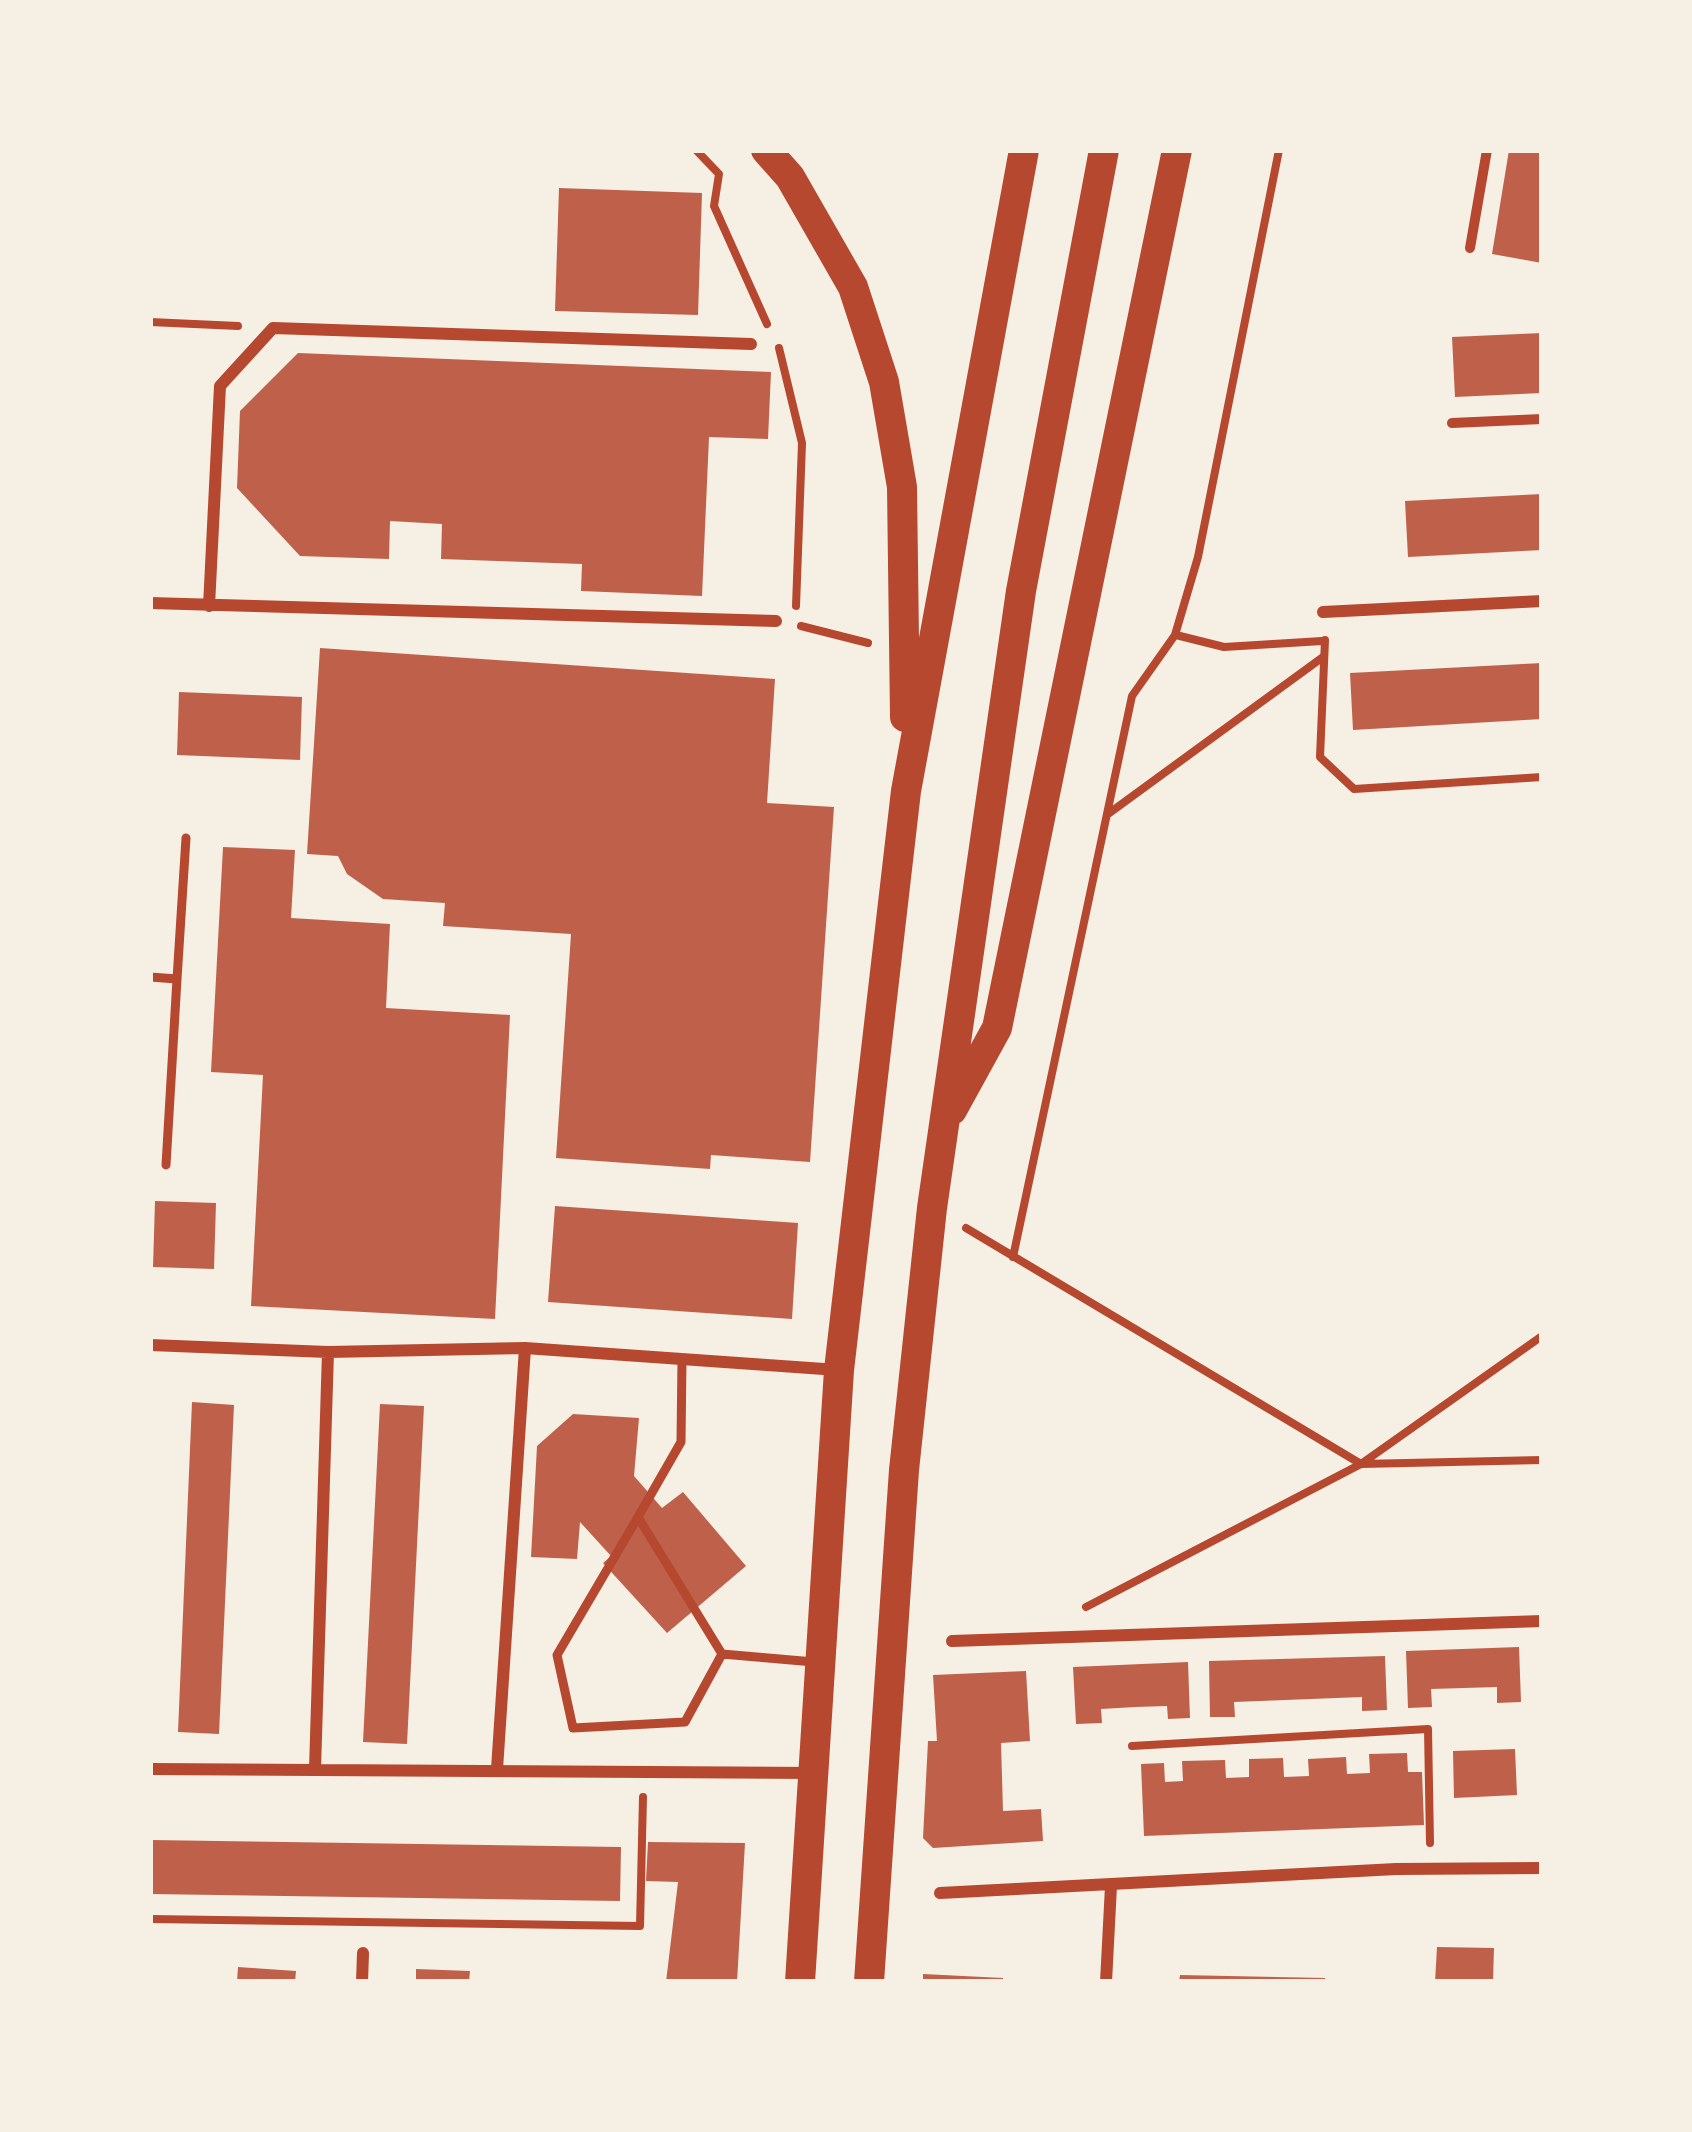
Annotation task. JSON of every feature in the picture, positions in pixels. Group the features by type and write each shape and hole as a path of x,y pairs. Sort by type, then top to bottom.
{"highway":[{"path":"766,150 790,177 853,287 884,382 902,487 906,790"},
{"path":"800,1982 839,1370 906,790 1024,150"},
{"path":"869,1982 904,1469 942,1130 1021,591 1104,150"},
{"path":"942,1130 997,1028 1178,150"}],"street":[{"path":"1470,248 1487,150"},
{"path":"209,606 220,386 273,328 751,344"},
{"path":"1452,423 1542,419"},
{"path":"1323,612 1542,601"},
{"path":"150,603 776,621"},
{"path":"150,1346 328,1352 526,1348 839,1370"},
{"path":"497,1769 526,1348"},
{"path":"315,1769 328,1352"},
{"path":"952,1642 1542,1621"},
{"path":"150,1769 814,1773"},
{"path":"940,1893 1431,1869 1542,1868"},
{"path":"1106,1982 1112,1886"},
{"path":"362,1982 364,1954"}],"lane":[{"path":"166,1165 186,838"},
{"path":"150,977 177,979"},
{"path":"682,1359 681,1442 557,1655 573,1728 685,1722 722,1654"},
{"path":"638,1517 722,1654"},
{"path":"722,1654 819,1663"}],"path":[{"path":"696,150 719,174 714,206 779,346 802,442 795,625 904,652"},
{"path":"1013,1257 1132,696 1175,635 1198,557 1279,150"},
{"path":"150,322 273,328"},
{"path":"751,344 779,346"},
{"path":"1323,612 1320,757 1354,788 1542,777"},
{"path":"1175,635 1225,647 1325,640"},
{"path":"1107,814 1324,656"},
{"path":"932,1208 1361,1464 1542,1460"},
{"path":"1085,1608 1361,1464 1542,1336"},
{"path":"1132,1746 1428,1729 1431,1869"},
{"path":"150,1919 640,1926 644,1771"}],"building":[{"path":"1509,150 1542,150 1542,263 1492,254"},
{"path":"559,188 702,193 698,315 555,311"},
{"path":"1542,333 1542,393 1455,397 1452,337"},
{"path":"298,353 771,372 768,439 709,437 702,596 581,591 582,564 441,559 442,524 390,521 389,559 300,556 237,488 240,411"},
{"path":"1542,494 1542,550 1408,557 1405,501"},
{"path":"320,648 775,679 767,803 834,807 810,1162 711,1155 710,1169 556,1158 571,934 443,926 445,903 383,899 347,874 338,856 307,854"},
{"path":"1542,663 1542,719 1353,730 1350,673"},
{"path":"179,692 302,697 300,760 177,755"},
{"path":"223,847 295,850 291,918 390,924 386,1008 510,1015 495,1319 251,1306 263,1075 211,1072"},
{"path":"155,1201 216,1203 214,1269 153,1267"},
{"path":"555,1206 798,1223 792,1319 548,1302"},
{"path":"192,1402 234,1405 219,1734 178,1732"},
{"path":"380,1404 424,1406 407,1744 363,1742"},
{"path":"573,1414 639,1418 634,1476 662,1508 683,1492 746,1566 667,1633 603,1563 611,1556 580,1522 577,1559 531,1557 537,1446"},
{"path":"1519,1647 1521,1702 1497,1703 1497,1687 1431,1689 1432,1707 1408,1708 1406,1651"},
{"path":"1385,1656 1387,1710 1362,1711 1362,1697 1234,1702 1235,1717 1210,1717 1209,1661"},
{"path":"1188,1662 1190,1718 1168,1719 1167,1706 1135,1707 1101,1709 1102,1723 1076,1724 1073,1667"},
{"path":"1026,1671 1030,1741 1001,1743 1003,1811 1041,1809 1043,1841 933,1848 923,1838 928,1741 937,1741 933,1675"},
{"path":"1515,1749 1517,1795 1454,1798 1453,1751"},
{"path":"1407,1753 1408,1772 1422,1772 1424,1825 1144,1836 1141,1764 1164,1763 1165,1782 1183,1781 1182,1761 1225,1760 1226,1778 1249,1777 1249,1759 1283,1758 1284,1777 1309,1776 1308,1759 1346,1757 1347,1774 1370,1773 1369,1754"},
{"path":"151,1840 621,1847 620,1901 150,1894"},
{"path":"648,1842 745,1843 737,1982 666,1982 678,1882 646,1881"},
{"path":"1437,1947 1494,1948 1493,1982 1435,1982"},
{"path":"238,1967 296,1971 295,1982 237,1982"},
{"path":"416,1969 470,1971 469,1982 416,1982"},
{"path":"923,1974 1003,1978 1003,1982 923,1982"},
{"path":"1180,1975 1325,1978 1325,1982 1179,1982"}]}
